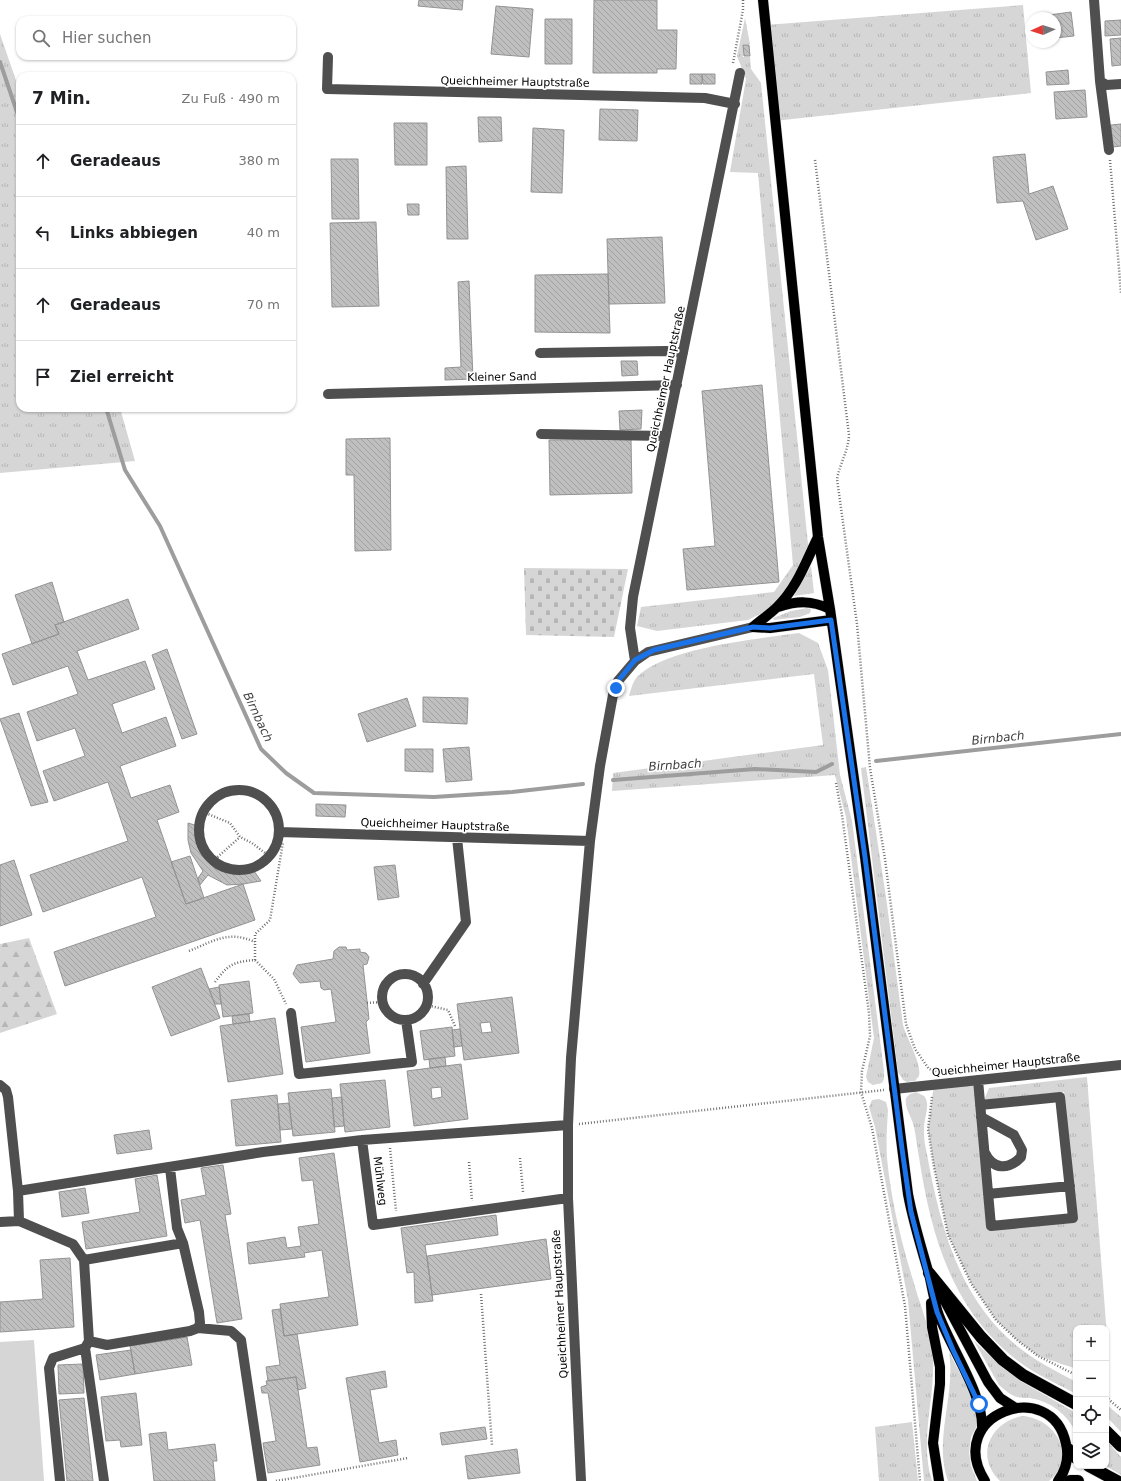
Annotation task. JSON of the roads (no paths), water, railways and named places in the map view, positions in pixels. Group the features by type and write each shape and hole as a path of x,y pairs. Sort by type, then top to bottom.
{"highway":[{"path":"928,1273 1003,1360 1023,1374 1073,1402"},
{"path":"1108,1433 1121,1446"},
{"path":"1095,1469 1117,1481"},
{"path":"1070,1481 1078,1481"}],"main road":[{"path":"763,0 818,537 830,609 865,857 911,1212 940,1317 979,1404 983,1416 982,1429"},
{"path":"753,627 778,607 796,583 818,537"},
{"path":"778,607 805,601 814,602 830,609"},
{"path":"753,627 770,628 831,620"},
{"path":"928,1273 988,1382 1000,1398 1014,1407"},
{"path":"928,1273 932,1327 940,1367 940,1389 933,1442 939,1481"},
{"path":"985,1481 976,1462 978,1439 987,1422 999,1412 1014,1407 1025,1407 1046,1414 1061,1429 1072,1454 1058,1481"}],"street":[{"path":"1094,0 1100,81 1109,150"},
{"name":"Queichheimer Hauptstraße","path":"328,57 327,89 705,98 735,104"},
{"name":"Queichheimer Hauptstraße","path":"635,660 630,628 633,597 735,104 740,73"},
{"path":"1100,81 1106,85 1121,84"},
{"path":"540,353 666,351 683,353"},
{"name":"Kleiner Sand","path":"328,394 676,385"},
{"path":"541,434 666,436"},
{"name":"Queichheimer Hauptstraße","path":"581,1481 568,1198 568,1125 571,1058 590,841 600,766 613,696 618,681 635,660 654,650 753,627"},
{"path":"238,790 252,792 264,798 272,808 282,832 277,844 269,856 261,864 249,869 236,871 224,868 213,861 201,844 199,822 203,812 212,800 224,793 238,790"},
{"name":"Queichheimer Hauptstraße","path":"282,832 590,841"},
{"path":"423,984 466,922 457,838"},
{"path":"411,975 418,978 423,984 426,991 426,1005 417,1016 406,1020 396,1018 390,1014 382,1002 384,987 396,976 411,975"},
{"path":"291,1013 299,1074 412,1062 406,1020"},
{"name":"Queichheimer Hauptstraße","path":"894,1089 1121,1065"},
{"path":"978,1080 980,1105 981,1117 991,1226 1073,1218 1060,1097 980,1105"},
{"path":"0,1085 6,1090 8,1097 18,1191 19,1221"},
{"path":"981,1117 1014,1135 1022,1150 1021,1157 1016,1162 1008,1166 999,1167 992,1164 984,1149"},
{"path":"18,1191 170,1168 262,1152 362,1140 568,1125"},
{"name":"Mühlweg","path":"362,1140 373,1225 568,1198"},
{"path":"170,1168 177,1228 183,1244 199,1312 200,1322 198,1328"},
{"path":"988,1194 1070,1186"},
{"path":"0,1222 19,1221 73,1244 84,1260 87,1345 104,1481"},
{"path":"84,1260 183,1244"},
{"path":"60,1481 49,1368 53,1358 87,1345 107,1345 190,1331 198,1328 231,1331 241,1340 262,1481"}],"waterway":[{"name":"Birnbach","path":"0,62 16,109"},
{"name":"Birnbach","path":"107,412 125,470 160,526 261,749 286,773 314,793 434,797 512,792 583,784"},
{"name":"Birnbach","path":"876,761 1121,734"},
{"name":"Birnbach","path":"613,780 755,769 816,772 832,764"}]}
